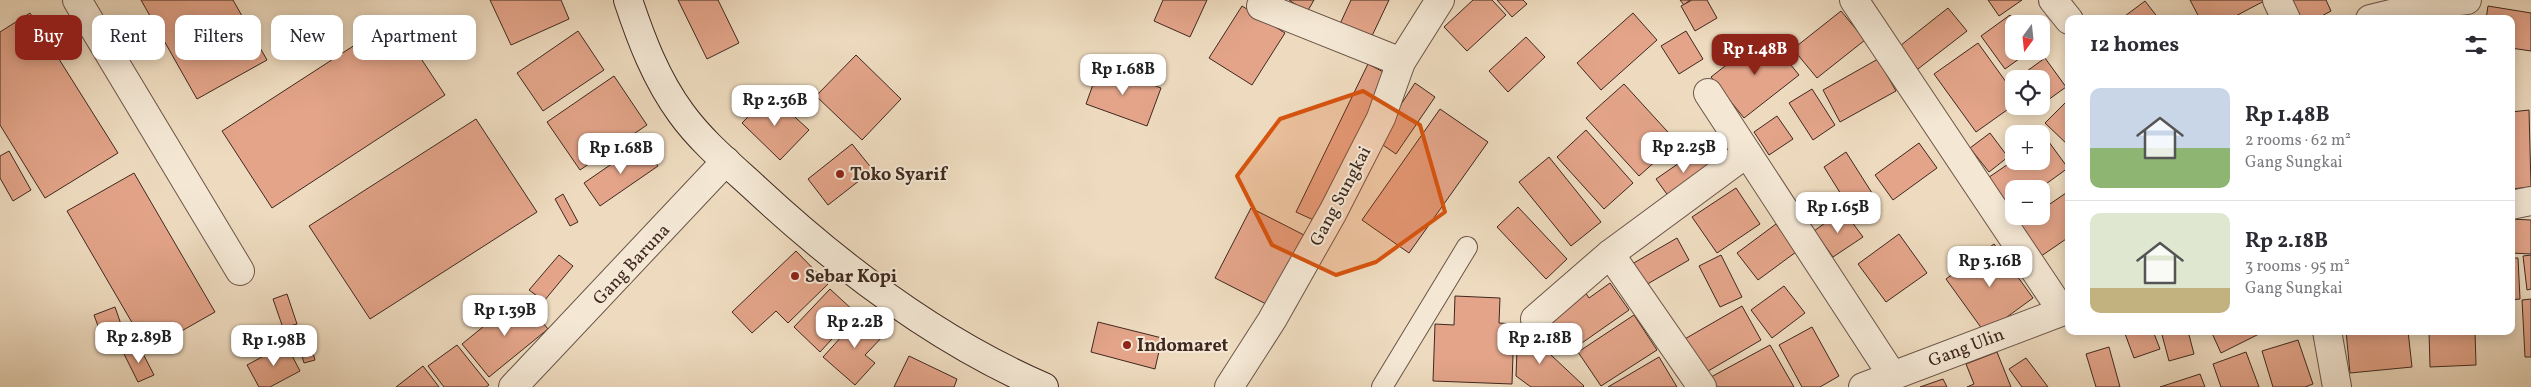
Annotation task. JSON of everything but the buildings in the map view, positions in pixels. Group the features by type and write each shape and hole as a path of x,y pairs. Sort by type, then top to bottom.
{"street":[{"path":"77,0 240,271"},
{"path":"628,0 641,40 681,113 726,162 779,211 866,282 968,349 1010,372 1044,387"},
{"name":"Gang Sungkai","path":"1229,387 1267,328 1333,212 1381,118 1401,62 1440,0"},
{"path":"1854,0 2065,310"},
{"path":"2053,0 2065,15"},
{"path":"2277,0 2284,15"},
{"path":"2387,15 2432,4 2467,0"},
{"path":"1262,6 1401,62"},
{"path":"1708,93 1892,375"},
{"path":"1536,319 1610,254 1747,153"},
{"name":"Gang Baruna","path":"513,387 726,162"},
{"path":"2515,204 2531,201"},
{"path":"1610,254 1702,387"},
{"name":"Gang Ulin","path":"1863,387 2065,310"},
{"path":"2328,335 2337,387"}],"lane":[{"path":"1382,387 1467,247"}],"highlighted area":[{"path":"1363,91 1420,125 1445,212 1376,262 1336,275 1272,245 1237,176 1280,119"}],"place":[{"name":"Toko Syarif","path":"840,174"},
{"name":"Sebar Kopi","path":"795,276"},
{"name":"Indomaret","path":"1127,345"}]}
